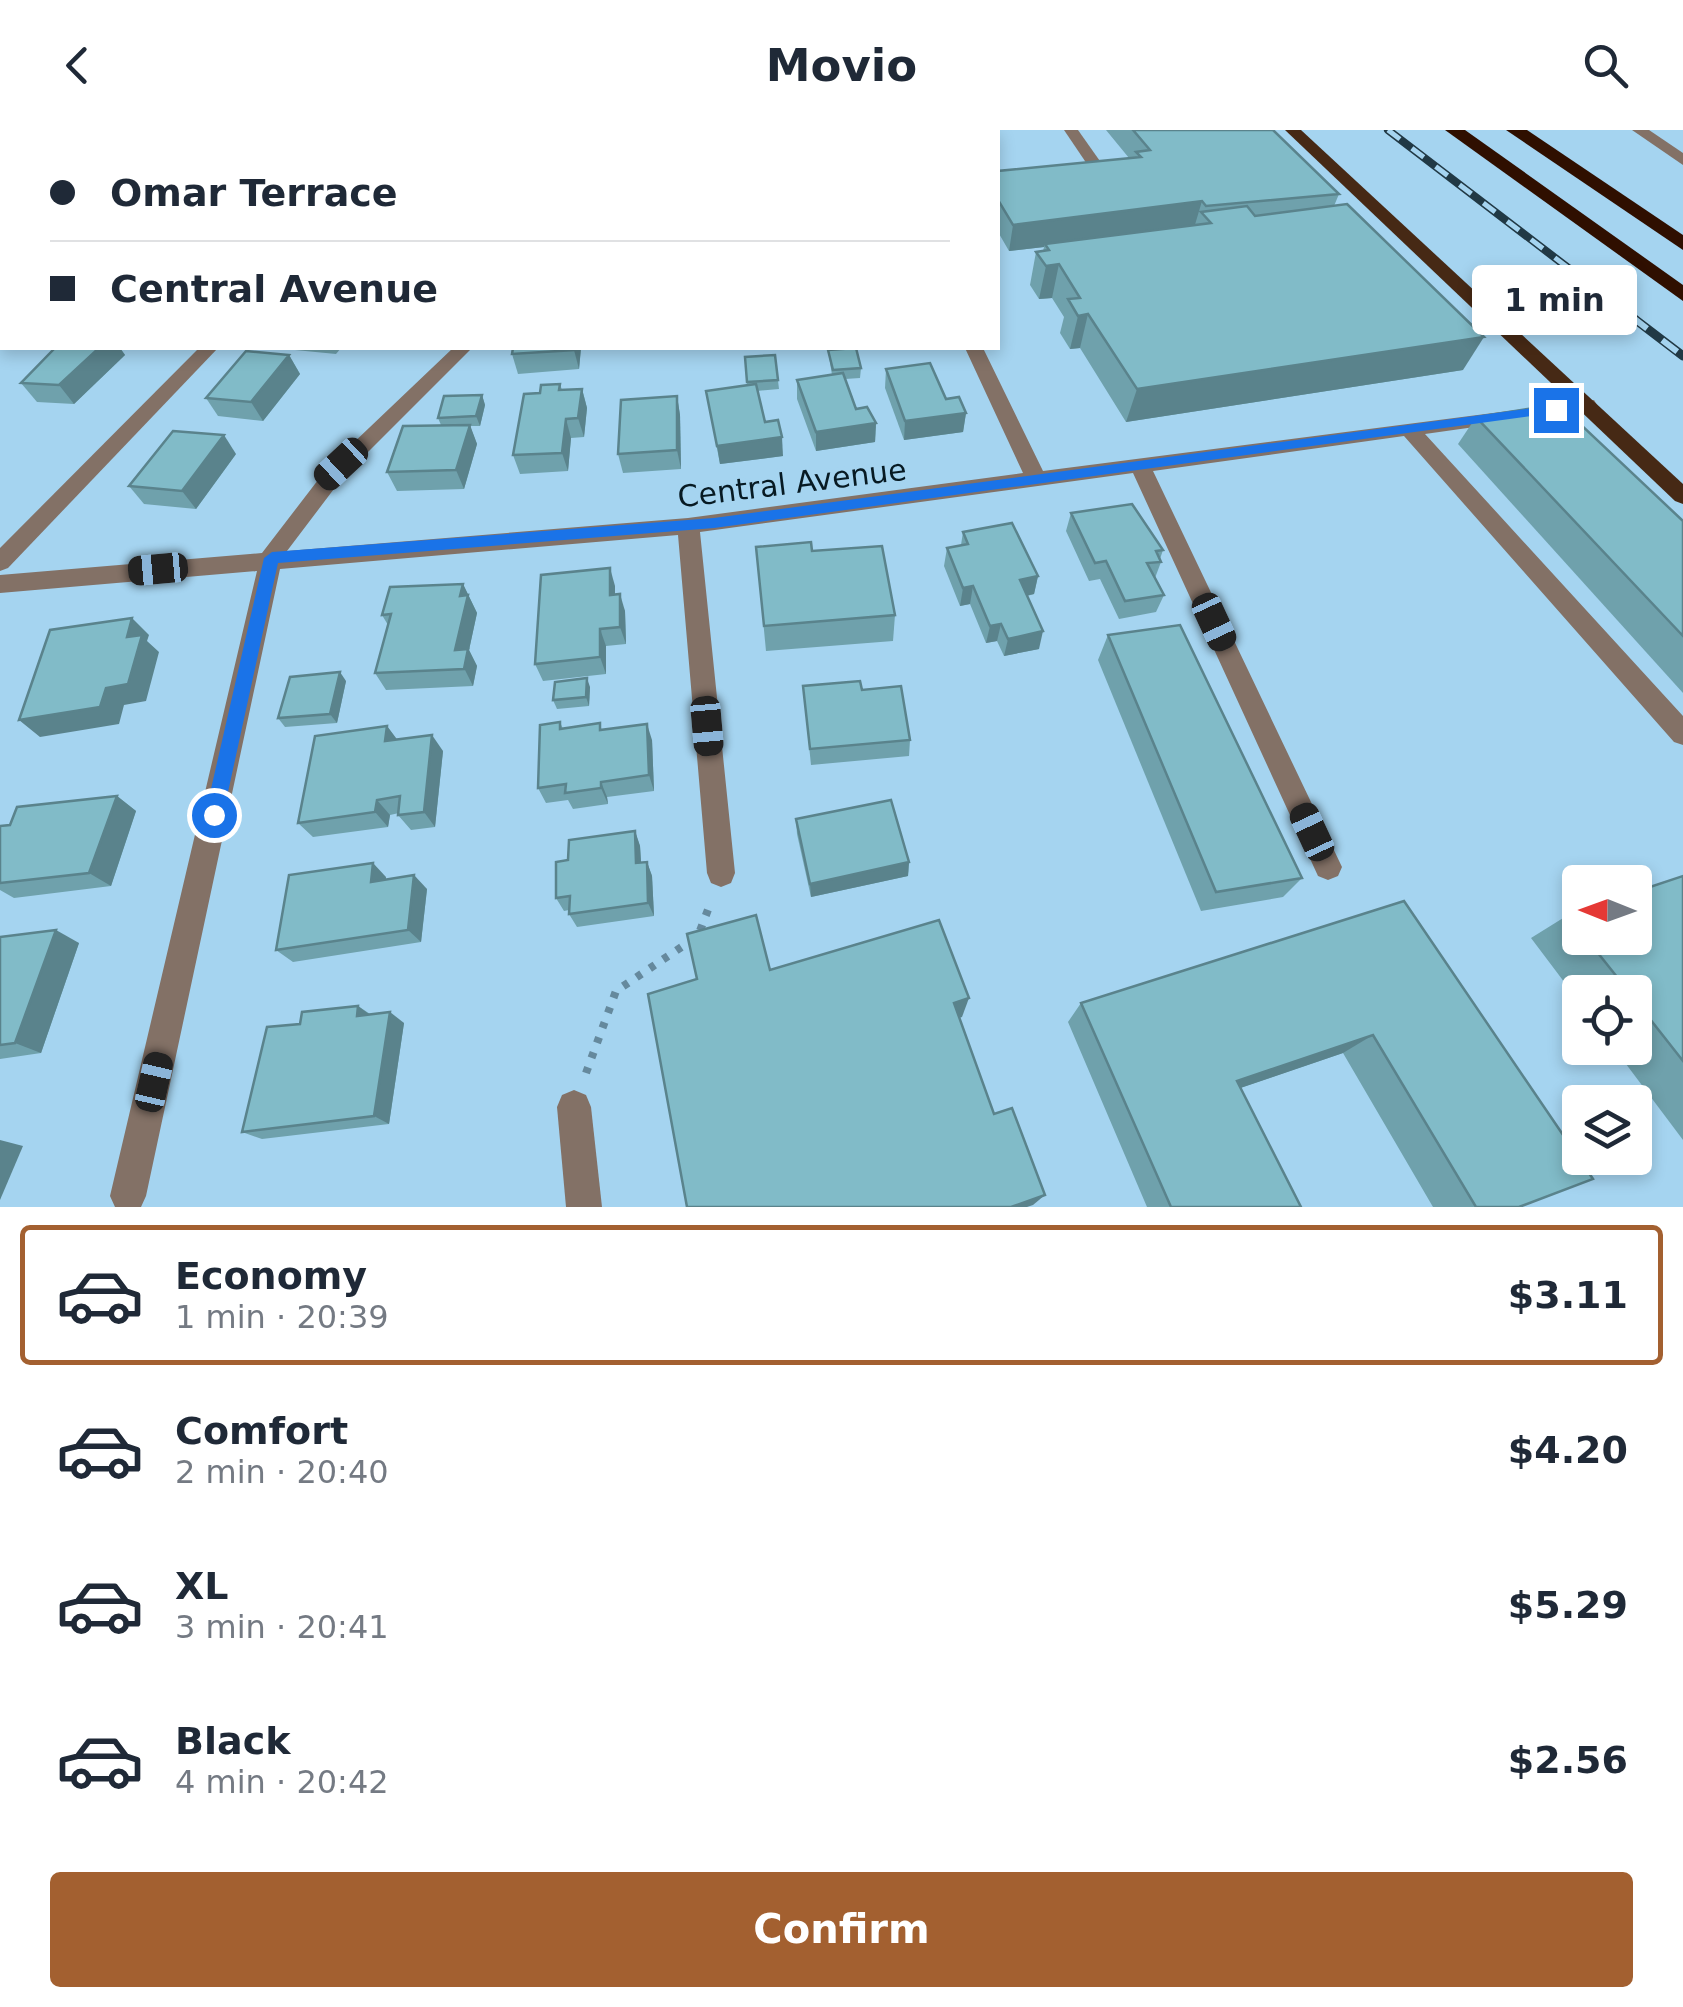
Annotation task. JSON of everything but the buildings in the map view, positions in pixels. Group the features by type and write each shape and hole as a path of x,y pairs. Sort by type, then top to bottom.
{"highway":[{"path":"1454,130 1683,295"},
{"path":"1515,130 1683,244"}],"main road":[{"path":"1292,130 1683,496"}],"street":[{"path":"1072,130 1094,164"},
{"path":"1639,130 1683,160"},
{"path":"0,562 207,350"},
{"path":"128,1196 272,558 299,511 325,479 461,350"},
{"path":"975,350 1037,481"},
{"name":"Central Avenue","path":"0,584 272,558 688,526 1586,405"},
{"path":"1410,430 1683,734"},
{"path":"1141,467 1328,867"},
{"path":"688,526 721,872"},
{"path":"574,1106 584,1207"}],"path":[{"path":"574,1106 616,991 698,936 721,872"}],"railway":[{"path":"1388,130 1635,319"},
{"path":"1632,317 1683,356"}],"route":[{"path":"214,815 272,558 714,523 1556,410"}]}
